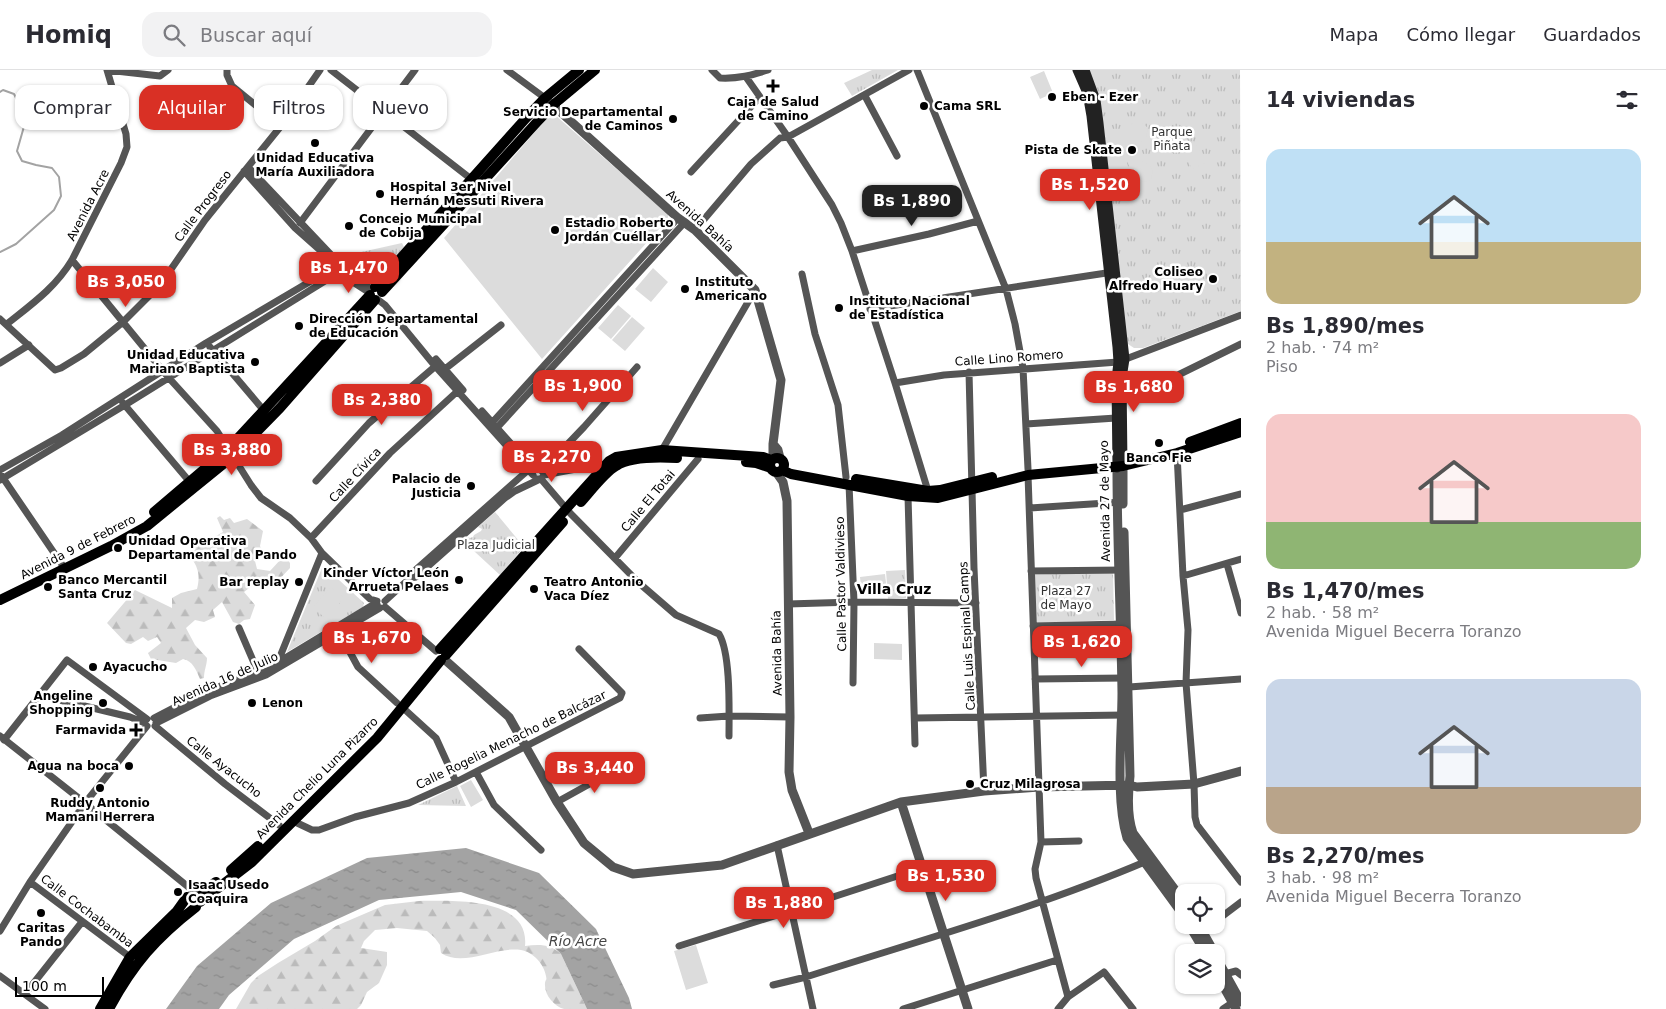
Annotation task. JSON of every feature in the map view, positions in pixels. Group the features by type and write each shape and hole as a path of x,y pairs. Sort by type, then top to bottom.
{"main road":[{"name":"Avenida 9 de Febrero","path":"0,600 63,567 143,521 189,481 231,453 265,410 375,294 579,70"},
{"name":"Avenida 9 de Febrero","path":"549,102 595,70"},
{"name":"Avenida 27 de Mayo","path":"1077,70 1087,94 1091,116 1112,272"},
{"name":"Avenida 27 de Mayo","path":"1085,70 1096,100 1121,361 1120,464"},
{"name":"Avenida 9 de Febrero","path":"0,594 111,546 147,526 269,420 375,294"},
{"name":"Avenida 27 de Mayo","path":"1120,464 1116,418 1116,380 1121,361"},
{"path":"1120,464 1175,447 1241,423"},
{"path":"848,481 928,491 940,490 973,485 1028,472 1120,464 1176,453 1241,432"},
{"name":"Avenida Chelio Luna Pizarro","path":"109,1009 125,980 146,952 175,923 193,898 252,862 377,738 400,705 440,655 616,456 662,450 763,457 777,464"},
{"name":"Avenida Chelio Luna Pizarro","path":"603,472 623,462 646,458 777,464"},
{"path":"777,464 908,496 938,498 973,485"},
{"name":"Avenida Chelio Luna Pizarro","path":"100,1009 130,958 177,911 234,868 400,705"}],"street":[{"path":"107,70 150,72 160,76 168,70"},
{"name":"Avenida Acre","path":"7,324 53,286 64,274 121,163 127,147 126,134 107,70"},
{"path":"226,70 232,86 254,104"},
{"name":"Calle Progreso","path":"310,85 320,70"},
{"path":"331,70 353,87"},
{"path":"404,85 415,70"},
{"name":"Avenida Bahía","path":"507,70 549,102 695,230 755,290 781,380 773,444 778,450 777,464 786,491 790,717 789,772 792,790 809,833"},
{"path":"712,70 720,78 746,77 768,70"},
{"path":"695,230 751,164 780,138 788,136 865,96 909,70"},
{"path":"917,70 1006,289 1023,368 1030,508 1030,571 1041,842 1035,869 1068,997"},
{"path":"746,77 788,136 832,205 852,251 928,491"},
{"path":"865,96 897,156"},
{"path":"691,172 760,97"},
{"name":"Calle Progreso","path":"0,319 55,370 84,354 123,322 151,294 167,275 205,220 278,130"},
{"path":"300,222 370,130"},
{"path":"409,130 476,182"},
{"path":"246,169 300,222 339,264 375,294 385,305 493,427 524,467 522,476"},
{"path":"246,169 295,228 322,252 326,264 326,272 342,275 375,294"},
{"path":"493,427 682,220"},
{"path":"852,251 978,221"},
{"path":"72,260 168,377 217,431 250,485 261,498 290,518 311,538 322,553 370,599 381,604 509,717 557,802 584,842 613,867 633,874 722,865 900,802 984,790 1194,784 1241,771"},
{"path":"2,477 206,343 316,278 330,260 339,264"},
{"path":"2,477 125,405 339,272 339,264"},
{"path":"870,309 1112,272"},
{"name":"Calle Pastor Valdivieso","path":"802,274 815,334 838,405 848,481 854,602 853,683"},
{"path":"662,450 755,290"},
{"name":"Calle Lino Romero","path":"895,383 969,372 1121,361 1241,315"},
{"path":"445,369 501,325"},
{"path":"206,343 265,410 269,420"},
{"path":"1122,382 1178,375 1241,344"},
{"path":"0,363 28,346"},
{"path":"437,364 445,369 460,389"},
{"path":"316,481 369,423 437,364"},
{"path":"537,474 584,427 636,367"},
{"name":"Calle Luis Espinal Camps","path":"969,372 984,790"},
{"name":"Calle Cívica","path":"311,538 390,453 460,389"},
{"path":"119,399 189,481"},
{"path":"1026,424 1116,418"},
{"path":"493,427 531,466 568,511 639,583 676,615 690,623 719,634 723,641 726,662 729,736"},
{"path":"1176,453 1188,630 1186,683 1195,817 1197,825 1241,882"},
{"name":"Calle El Totai","path":"615,558 698,459"},
{"path":"521,463 537,474"},
{"name":"Avenida 27 de Mayo","path":"1120,464 1126,681 1125,715 1130,776 1125,785 1133,833 1175,902"},
{"name":"Avenida 16 de Julio","path":"151,723 277,666 339,632 381,604 410,578 412,573 522,476 592,466 603,472"},
{"name":"Avenida 16 de Julio","path":"410,578 416,577 505,498 537,474"},
{"path":"2,477 63,567"},
{"path":"1180,510 1241,494"},
{"path":"908,496 915,744"},
{"path":"1030,508 1120,502"},
{"path":"277,666 322,553"},
{"path":"1183,576 1241,559"},
{"path":"1227,564 1241,613"},
{"path":"1030,571 1123,570"},
{"path":"788,604 854,602 976,603"},
{"name":"Avenida 16 de Julio","path":"0,931 30,882 85,803 151,723 204,692 277,666 371,606 381,604"},
{"path":"1033,626 1124,624"},
{"path":"239,628 258,672"},
{"path":"339,632 358,667 436,738 456,782"},
{"name":"Calle Rogelia Menacho de Balcázar","path":"293,821 312,830 318,830 356,817 409,803 527,747 620,698 622,693 580,650"},
{"name":"Calle Ayacucho","path":"39,695 67,660 151,723 225,784 279,825"},
{"path":"1035,678 1186,683 1241,679"},
{"path":"151,723 130,716 39,695 2,738 178,879 193,898"},
{"path":"914,718 1125,715"},
{"path":"700,718 729,716 790,717"},
{"path":"557,802 622,766"},
{"path":"476,772 494,805 541,850"},
{"path":"900,802 968,1009"},
{"path":"1041,842 1079,841"},
{"path":"777,845 813,1009"},
{"path":"774,985 806,977 1042,902 1098,883 1149,861"},
{"name":"Avenida 27 de Mayo","path":"1149,861 1175,891"},
{"path":"679,946 922,868"},
{"path":"178,879 193,898"},
{"name":"Calle Cochabamba","path":"30,882 130,958"},
{"path":"1225,914 1241,902"},
{"path":"25,994 82,922"},
{"path":"904,1009 1057,960"},
{"path":"1058,1009 1068,997 1104,972 1133,1009"},
{"path":"1225,973 1236,972 1241,974"},
{"path":"0,976 46,1009"},
{"path":"1222,1009 1237,1003 1225,982"}],"green space":[{"path":"872,70 898,70 852,96 844,83"},
{"name":"Parque Piñata","path":"1088,70 1240,70 1241,311 1143,348 1134,348 1125,342"},
{"path":"1044,71 1053,93 1040,99 1030,77"},
{"name":"Estadio Roberto Jordán Cuéllar","path":"555,115 668,214 668,219 542,359 444,238 546,119"},
{"name":"Pista de Skate","path":"1134,122 1141,122 1148,128 1146,137 1139,149 1140,160 1149,165 1153,170 1151,179 1146,182 1137,180 1125,151 1126,135"},
{"path":"1195,142 1205,163 1192,169 1182,148"},
{"path":"402,243 404,247 377,279 372,281 365,279 339,257"},
{"path":"653,268 668,282 651,302 635,289"},
{"path":"618,305 631,316 611,339 598,328"},
{"path":"632,317 645,328 625,351 612,340"},
{"name":"Plaza Judicial","path":"495,512 524,547 500,575 462,540 466,536 473,537 481,531 482,529 478,527"},
{"path":"220,516 224,520 230,518 234,523 247,519 263,531 260,546 264,556 255,561 257,569 270,571 281,559 286,558 290,563 290,568 273,586 253,585 244,592 255,605 250,619 244,620 239,624 233,622 222,602 213,610 215,617 204,622 195,620 186,628 195,645 207,658 204,678 200,679 194,666 186,660 183,659 176,663 151,659 148,653 161,643 157,637 148,641 143,637 131,644 126,643 107,623 135,590 172,608 172,598 181,593 197,589 198,573 192,559 195,546 223,532 217,518"},
{"path":"325,567 364,603 363,607 287,652 322,568"},
{"path":"905,570 906,598 888,599 886,571"},
{"name":"Plaza 27 de Mayo","path":"1113,571 1114,620 1036,623 1034,575"},
{"path":"885,574 887,592 862,596 860,577"},
{"path":"331,587 344,598 326,619 313,607"},
{"path":"874,643 902,644 902,660 874,659"},
{"path":"471,780 483,800 471,807 460,786"},
{"path":"457,786 466,806 418,805"},
{"path":"419,901 468,902 486,905 502,910 515,918 523,930 525,946 535,945 553,948 561,954 587,1009 564,1009 553,1003 546,992 546,978 543,967 534,956 525,951 501,951 469,958 450,957 441,953 440,945 427,931 397,928 375,930 364,941 361,948 387,952 387,965 379,983 367,992 357,1009 236,1009 251,983 258,976 336,926 385,905"},
{"path":"696,945 708,983 686,990 674,951"}],"water":[{"name":"Río Acre","path":"466,848 539,873 596,929 629,998 632,1009 587,1009 561,954 516,910 461,892 379,900 294,939 229,995 219,1009 166,1009 197,966 271,903 367,858"}],"waterway":[{"path":"0,92 3,90 14,94 20,106 25,123 17,151 22,161 52,168 59,177 61,196 54,210 16,244 0,252"}],"place":[{"name":"Caja de Salud de Camino","path":"773,86"},
{"name":"Eben - Ezer","path":"1052,97"},
{"name":"Cama SRL","path":"924,106"},
{"name":"Servicio Departamental de Caminos","path":"673,119"},
{"name":"Unidad Educativa María Auxiliadora","path":"315,143"},
{"name":"Pista de Skate","path":"1132,150"},
{"name":"Hospital 3er Nivel Hernán Messuti Rivera","path":"380,194"},
{"name":"Concejo Municipal de Cobija","path":"349,226"},
{"name":"Estadio Roberto Jordán Cuéllar","path":"555,230"},
{"name":"Coliseo Alfredo Huary","path":"1213,279"},
{"name":"Instituto Americano","path":"685,289"},
{"name":"Instituto Nacional de Estadística","path":"839,308"},
{"name":"Dirección Departamental de Educación","path":"299,326"},
{"name":"Unidad Educativa Mariano Baptista","path":"255,362"},
{"name":"Banco Fie","path":"1159,443"},
{"name":"Palacio de Justicia","path":"471,486"},
{"name":"Unidad Operativa Departamental de Pando","path":"118,548"},
{"name":"Kinder Víctor León Arrueta Pelaes","path":"459,580"},
{"name":"Bar replay","path":"299,582"},
{"name":"Banco Mercantil Santa Cruz","path":"48,587"},
{"name":"Teatro Antonio Vaca Díez","path":"534,589"},
{"name":"Ayacucho","path":"93,667"},
{"name":"Angeline Shopping","path":"103,703"},
{"name":"Lenon","path":"252,703"},
{"name":"Farmavida","path":"136,730"},
{"name":"Agua na boca","path":"129,766"},
{"name":"Cruz Milagrosa","path":"970,784"},
{"name":"Ruddy Antonio Mamani Herrera","path":"100,788"},
{"name":"Isaac Usedo Coaquira","path":"178,892"},
{"name":"Caritas Pando","path":"41,913"}],"district":[{"name":"Villa Cruz","path":"894,589"}]}
